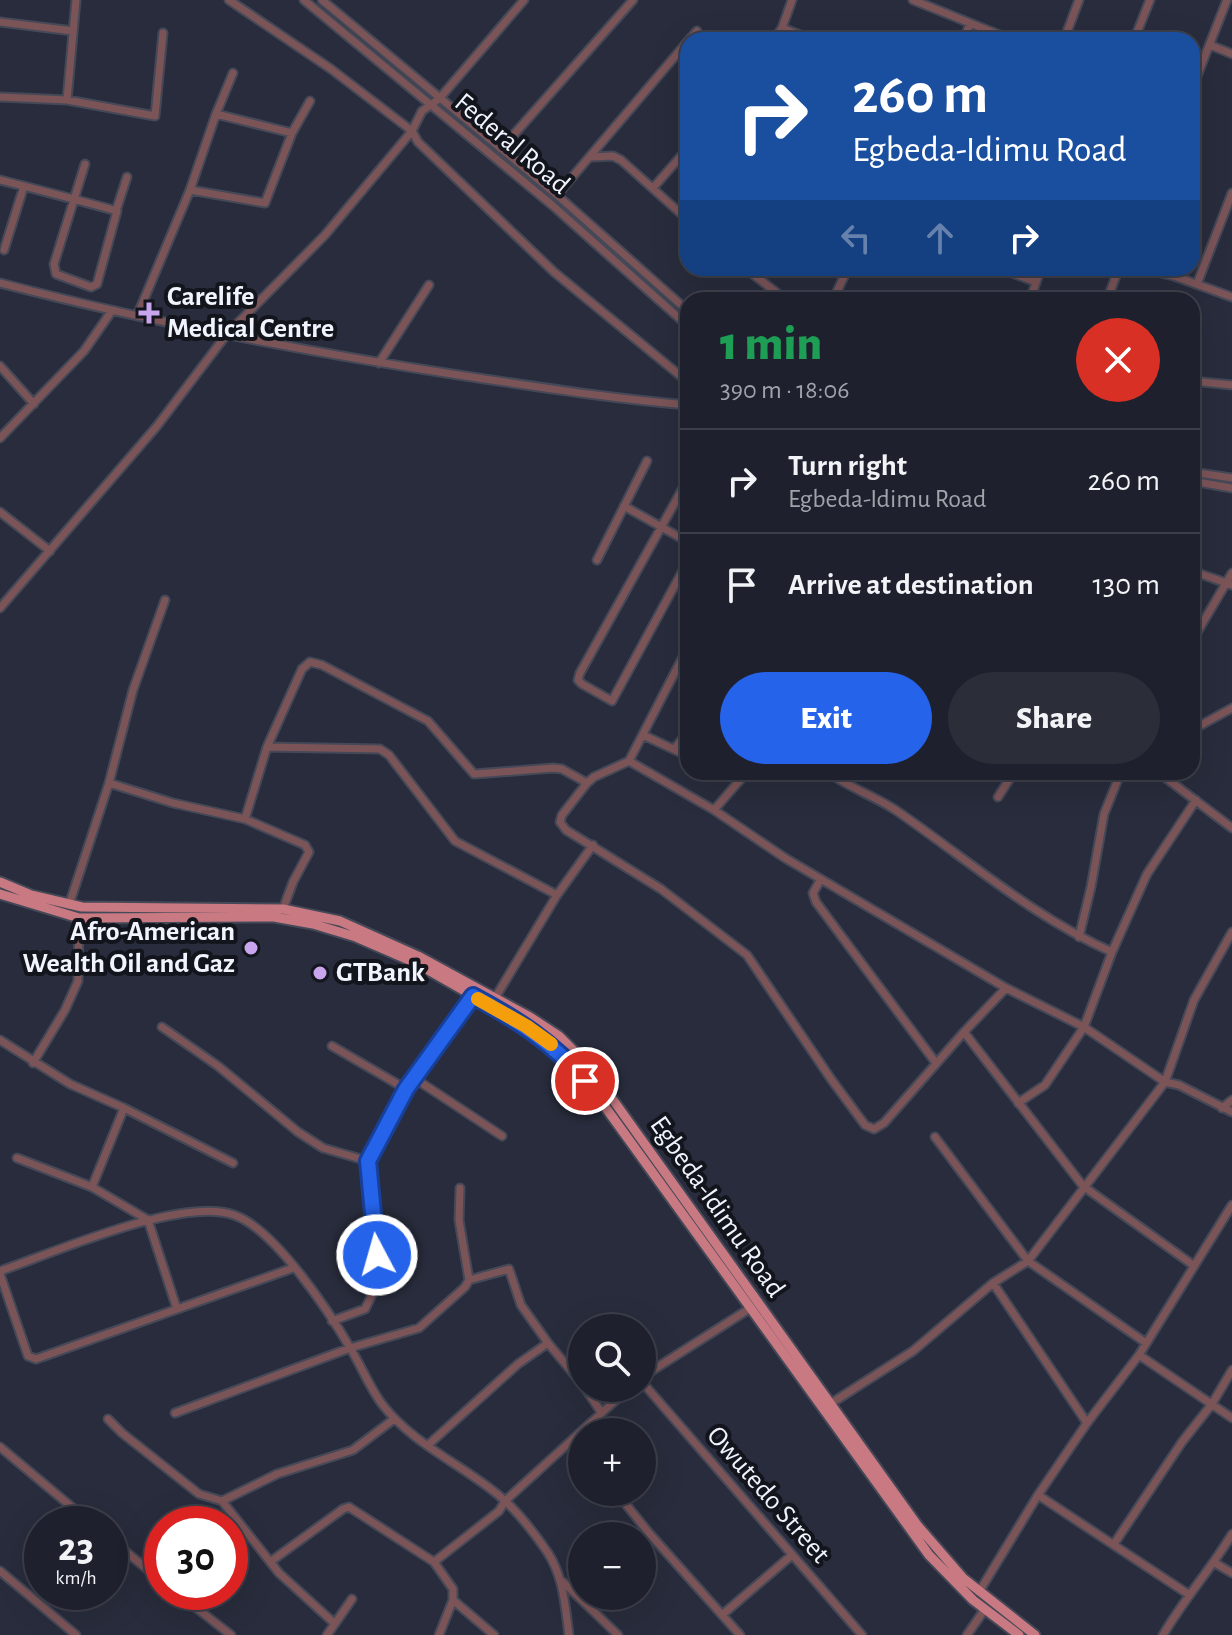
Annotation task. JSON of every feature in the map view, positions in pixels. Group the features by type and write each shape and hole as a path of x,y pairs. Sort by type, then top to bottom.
{"main road":[{"name":"Egbeda-Idimu Road","path":"0,882 31,895 69,905 274,917 313,924 356,937 416,963 526,1026 551,1044 572,1065 707,1247 929,1555 947,1576 1019,1635"},
{"name":"Egbeda-Idimu Road","path":"0,894 79,918 283,909 340,921 372,933 495,998 559,1036 584,1061 918,1526 942,1556 979,1592 1035,1635"}],"street":[{"path":"67,100 76,0"},
{"path":"229,0 331,69 412,131 418,142 554,272 680,375"},
{"name":"Federal Road","path":"304,0 552,205 680,319"},
{"name":"Federal Road","path":"322,0 557,195 680,304"},
{"path":"0,608 164,417 227,334 325,235 412,131 422,111 439,99 524,0"},
{"path":"501,149 633,0"},
{"path":"779,32 792,0"},
{"path":"913,0 937,4 992,32"},
{"path":"1067,32 1079,0"},
{"path":"1137,32 1150,0"},
{"path":"1200,69 1227,0"},
{"path":"0,22 73,31"},
{"path":"967,32 970,23"},
{"path":"782,28 792,32"},
{"path":"0,97 67,100 155,116 163,33"},
{"path":"1210,45 1232,54"},
{"path":"557,195 680,50"},
{"path":"137,316 190,190 233,73"},
{"path":"190,190 265,203 292,133 310,101"},
{"path":"216,114 292,133"},
{"path":"589,158 613,156 680,213"},
{"path":"653,188 680,157"},
{"path":"85,164 54,268 56,274 91,287 97,284 127,177"},
{"path":"0,180 116,211"},
{"path":"4,250 24,186"},
{"path":"1197,284 1232,193"},
{"path":"755,276 776,292"},
{"path":"1020,276 1036,282"},
{"path":"1033,292 1038,276"},
{"path":"1168,276 1232,297"},
{"path":"0,283 111,312 379,363 558,390 680,404"},
{"path":"379,363 429,285"},
{"path":"0,438 84,351 111,312"},
{"path":"0,366 34,404"},
{"path":"1200,382 1232,385"},
{"path":"597,560 647,461"},
{"path":"1200,473 1232,478"},
{"path":"1200,482 1232,488"},
{"path":"680,493 580,673 578,680 582,684 612,701 680,576"},
{"path":"624,506 680,537"},
{"path":"0,512 50,551"},
{"path":"1200,628 1232,573"},
{"path":"1200,574 1228,584"},
{"path":"69,905 109,783 133,690 165,600"},
{"path":"245,819 267,747 302,669 310,662 322,665 428,721 474,774 553,768 562,769 587,783"},
{"path":"680,663 629,761 587,783 560,822 583,841 661,889 747,955 865,1125 874,1129 884,1123 1006,988"},
{"path":"1200,726 1232,708"},
{"path":"643,735 680,751"},
{"path":"675,748 680,742"},
{"path":"267,747 380,749 389,755 455,841 557,895"},
{"path":"629,761 714,810 785,858 1006,988 1084,1027 1165,1082 1179,1085 1232,1112"},
{"path":"714,810 740,780"},
{"path":"842,780 895,810 982,874 1079,937 1112,952"},
{"path":"998,797 1009,780"},
{"path":"1079,937 1104,814 1118,780"},
{"path":"1169,780 1232,828"},
{"path":"109,783 173,803 245,819 308,848 309,852 283,909"},
{"path":"1018,1103 1045,1085 1084,1027 1112,952 1147,874 1196,800"},
{"path":"495,998 557,895 593,845"},
{"path":"821,879 813,893 816,902 936,1063"},
{"path":"33,1063 65,1010 78,981 79,918"},
{"path":"830,1404 913,1351 993,1283 1028,1261 1165,1082 1194,1000 1232,932"},
{"path":"332,1321 365,1309 371,1297 377,1255 368,1161 406,1089 473,996"},
{"path":"162,1027 218,1066 298,1132 323,1148 368,1161"},
{"path":"964,1032 1083,1186 1193,1265"},
{"path":"0,1040 70,1084 233,1163"},
{"path":"332,1046 406,1089"},
{"path":"414,1078 502,1136"},
{"path":"1222,1108 1232,1100"},
{"path":"92,1187 124,1108"},
{"path":"935,1137 1028,1261 1146,1343"},
{"path":"17,1158 92,1187 148,1220 177,1309"},
{"path":"460,1188 459,1220 469,1280"},
{"path":"979,1592 1038,1495 1139,1355 1232,1206"},
{"path":"293,1268 32,1359 28,1356 0,1273 148,1220 186,1212 215,1211 234,1215 256,1227 293,1268 332,1321 379,1400 394,1419 505,1501 548,1553 562,1580 618,1635"},
{"path":"175,1413 350,1348 419,1328 459,1293 469,1280 509,1269 521,1305 568,1367"},
{"path":"993,1283 1087,1423"},
{"path":"656,1371 749,1309"},
{"path":"428,1445 518,1364 548,1343"},
{"path":"1139,1355 1232,1418"},
{"path":"1114,1544 1182,1442 1212,1404 1232,1370"},
{"name":"Owutedo Street","path":"656,1396 862,1635"},
{"path":"594,1402 601,1412"},
{"path":"595,1418 613,1402"},
{"path":"108,1419 199,1494 222,1501 270,1562 334,1623"},
{"path":"222,1501 277,1474 353,1450 394,1419"},
{"path":"434,1562 499,1511 505,1501 568,1445"},
{"path":"0,1447 70,1506"},
{"path":"1038,1495 1188,1594"},
{"path":"627,1506 740,1635"},
{"path":"270,1562 349,1507 434,1562 453,1589 453,1600 439,1635"},
{"path":"1163,1635 1188,1594 1215,1563 1232,1534"},
{"path":"128,1554 144,1566"},
{"path":"722,1615 792,1555"},
{"path":"1215,1563 1232,1573"},
{"path":"0,1571 65,1632 76,1635"},
{"path":"562,1580 569,1635"},
{"path":"327,1635 352,1599"},
{"path":"453,1600 494,1635"},
{"path":"967,1635 985,1609"},
{"path":"199,1610 231,1635"}],"slow traffic":[{"path":"478,999 551,1044"}],"place":[{"name":"Carelife Medical Centre","path":"149,313"},
{"name":"Afro-American Wealth Oil and Gaz","path":"251,948"},
{"name":"GTBank","path":"320,973"}],"route":[{"path":"377,1255 368,1161 406,1089 473,996 551,1044 585,1081"}]}
